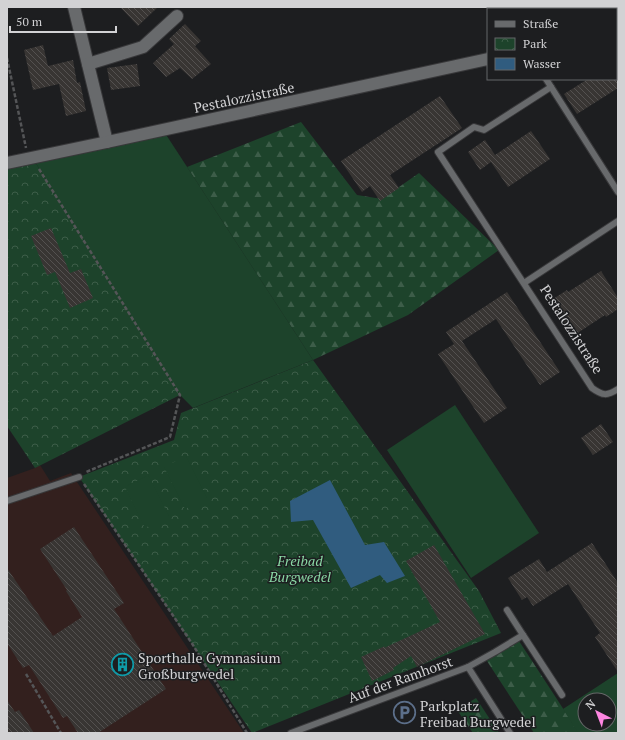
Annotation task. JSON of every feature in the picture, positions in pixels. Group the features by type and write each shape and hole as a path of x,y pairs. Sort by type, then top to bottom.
{"street":[{"path":"74,7 107,142"},
{"path":"88,64 143,47 177,16"},
{"name":"Pestalozzistraße","path":"7,163 487,59"}],"lane":[{"path":"547,80 618,192"},
{"name":"Pestalozzistraße","path":"551,87 484,130 474,127 438,152 592,388 598,393 605,395 618,388"},
{"name":"Pestalozzistraße","path":"524,283 618,221"},
{"path":"7,501 79,477"},
{"path":"507,610 562,695"},
{"path":"468,667 523,635"},
{"name":"Auf der Ramhorst","path":"291,733 468,667 510,733"}],"path":[{"path":"7,58 26,148 180,395 170,437 86,471 79,477 192,645 246,733"},
{"path":"26,674 61,733"}],"shaded area":[{"path":"40,465 50,481 71,473 244,733 7,733 7,478"}],"green space":[{"path":"301,122 357,195 382,199 419,173 499,250 408,315 313,360 187,167"},
{"path":"163,130 313,360 193,408 180,395 32,157"},
{"path":"32,157 180,395 35,468 7,426 7,163"},
{"name":"Freibad Burgwedel","path":"313,360 479,591 501,633 252,733 79,477 174,440 181,413"},
{"path":"455,405 539,533 471,578 387,450"},
{"path":"186,456 207,498 185,509 164,467"},
{"path":"148,475 169,516 145,528 125,487"},
{"path":"519,641 579,733 534,733 485,658"},
{"path":"618,673 618,733 578,733 617,732 617,692 589,692"},
{"path":"476,698 499,733 473,733 457,710"},
{"path":"577,700 577,731 563,709"}],"water":[{"path":"330,480 365,545 384,542 405,576 387,583 380,575 351,588 313,520 291,522 290,501"}],"building":[{"path":"120,7 158,7 138,26"},
{"path":"185,24 201,41 195,46 211,64 192,79 180,68 166,77 153,63 174,44 169,39"},
{"path":"43,45 48,66 73,60 77,83 80,82 86,111 66,116 59,84 33,90 24,50"},
{"path":"137,64 140,86 111,90 107,68"},
{"path":"618,79 618,88 577,114 564,94 586,80"},
{"path":"440,96 462,128 390,175 399,188 380,201 370,186 362,192 341,161"},
{"path":"531,131 550,159 508,187 491,162 480,170 468,152 485,140 495,155"},
{"path":"51,228 70,273 81,269 93,298 70,308 55,272 47,275 31,236"},
{"path":"601,271 618,298 618,309 606,317 605,315 573,336 550,301 567,290 568,292"},
{"path":"507,292 560,372 540,385 496,319 462,341 507,408 484,423 438,354 454,344 446,332"},
{"path":"601,424 613,442 593,455 581,438"},
{"path":"74,527 124,603 114,609 166,689 98,733 78,733 67,716 63,718 29,665 23,668 7,643 7,568 53,636 82,617 66,591 67,590 40,549"},
{"path":"592,543 618,583 618,672 595,637 600,633 568,584 533,606 527,597 522,600 508,578 539,559 547,572"},
{"path":"434,545 485,634 417,667 411,656 393,668 394,670 372,681 361,657 440,622 406,561"},
{"path":"7,700 15,712 19,710 34,733 7,733"}],"place":[{"name":"Sporthalle Gymnasium Großburgwedel","path":"122,665"},
{"name":"Parkplatz Freibad Burgwedel","path":"405,713"}]}
